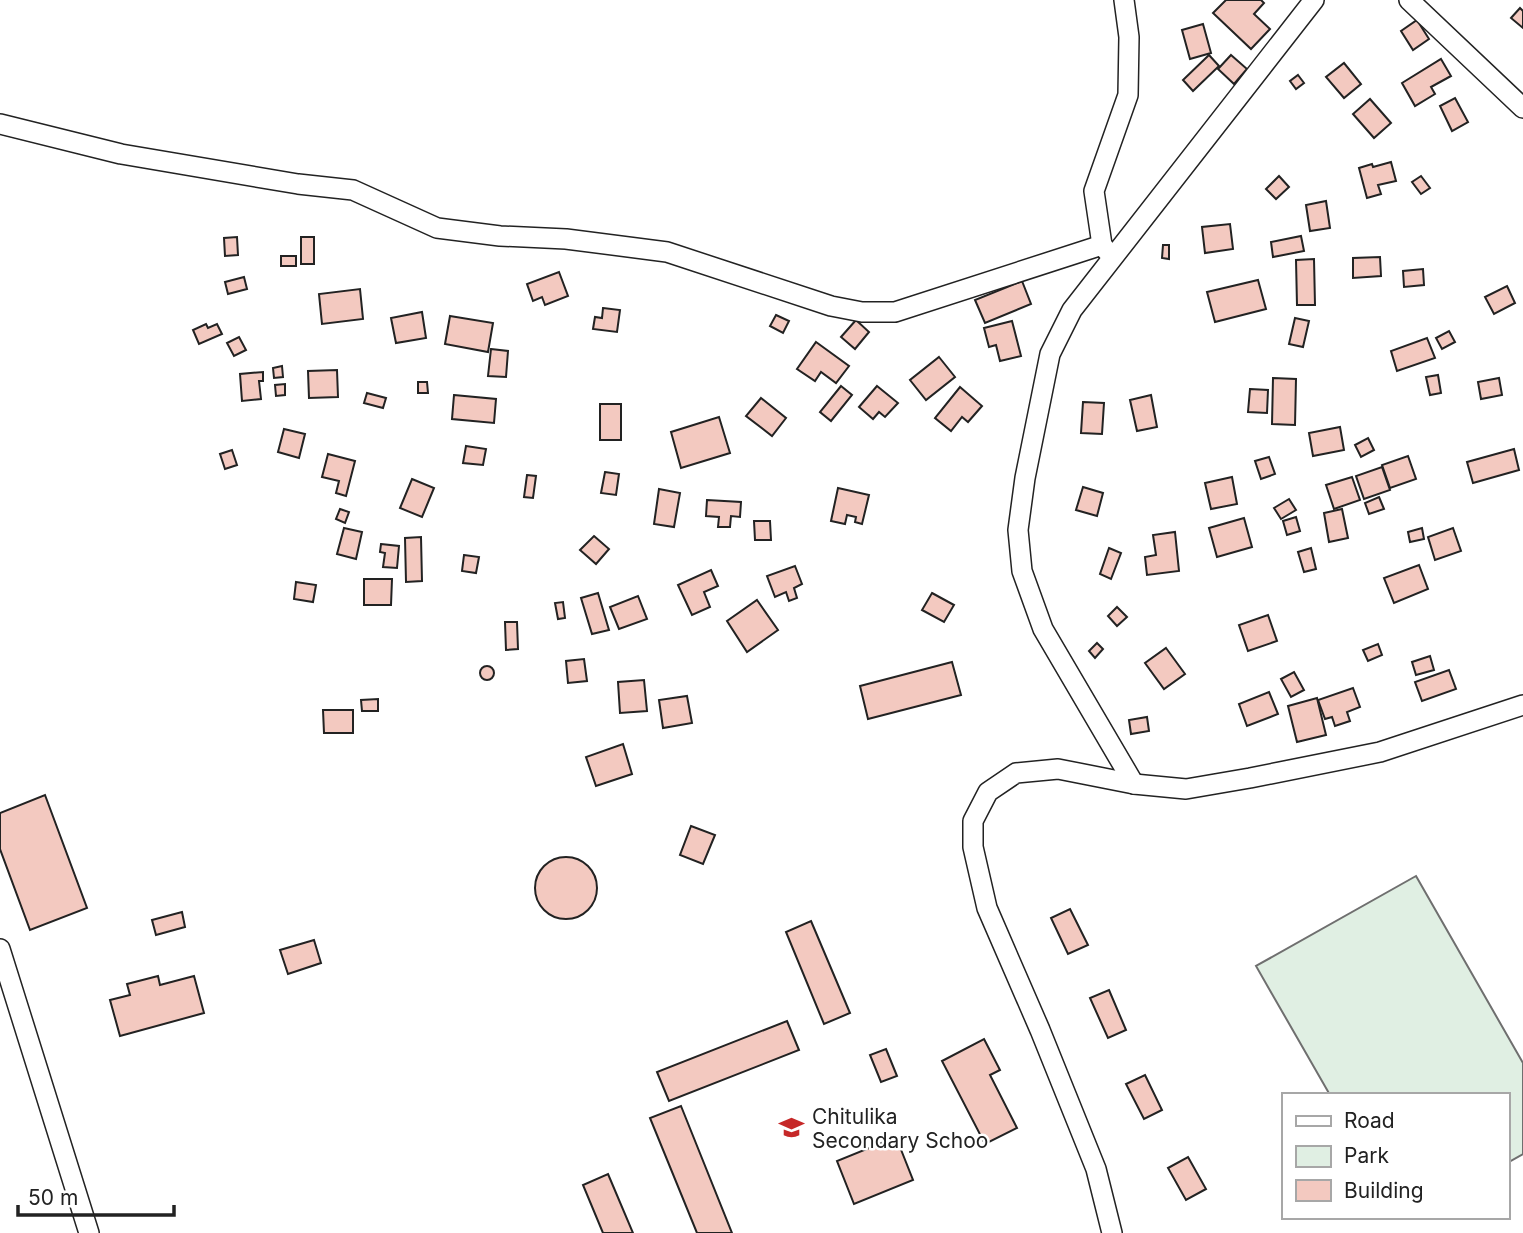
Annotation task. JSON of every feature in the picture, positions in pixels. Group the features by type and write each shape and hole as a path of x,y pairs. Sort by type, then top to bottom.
{"street":[{"path":"1107,251 1094,191 1128,95 1129,37 1124,0"},
{"path":"1134,784 1043,629 1022,571 1018,530 1025,478 1050,354 1107,251 1314,0"},
{"path":"1409,0 1523,108"},
{"path":"0,124 121,154 298,184 353,190 437,228 500,236 566,239 667,252 831,306 862,312 895,312 1107,251"},
{"path":"1112,1233 1096,1169 987,908 973,847 973,821 988,792 1016,773 1058,769 1134,784 1186,789 1380,752 1523,705"},
{"path":"0,949 89,1233"}],"green space":[{"path":"1416,876 1523,1063 1523,1154 1509,1162 1509,1093 1329,1093 1256,966"}],"building":[{"path":"1226,0 1261,0 1264,3 1254,14 1270,29 1251,49 1213,13"},
{"path":"1520,8 1523,11 1523,28 1511,18"},
{"path":"1417,20 1429,39 1413,50 1401,31"},
{"path":"1203,24 1211,53 1190,59 1182,30"},
{"path":"1209,55 1219,66 1193,91 1183,80"},
{"path":"1231,55 1247,69 1234,84 1218,69"},
{"path":"1441,59 1451,76 1431,87 1435,94 1415,106 1402,83"},
{"path":"1344,63 1361,84 1344,98 1326,77"},
{"path":"1298,75 1304,83 1296,89 1290,81"},
{"path":"1455,98 1468,122 1452,131 1440,106"},
{"path":"1370,99 1391,123 1374,138 1353,114"},
{"path":"1391,162 1396,181 1378,185 1381,194 1367,198 1359,168"},
{"path":"1279,176 1289,187 1276,199 1266,189"},
{"path":"1421,176 1430,188 1421,194 1412,182"},
{"path":"1326,201 1330,228 1310,231 1306,205"},
{"path":"1230,224 1233,249 1205,253 1202,227"},
{"path":"1301,236 1304,251 1273,257 1271,242"},
{"path":"237,237 238,255 225,256 224,238"},
{"path":"301,237 314,237 314,264 301,264"},
{"path":"1163,245 1169,245 1169,259 1162,258"},
{"path":"281,256 296,256 296,266 281,266"},
{"path":"1380,257 1381,276 1353,278 1353,258"},
{"path":"1314,259 1315,305 1297,305 1296,260"},
{"path":"1423,269 1424,285 1404,287 1403,271"},
{"path":"559,272 568,296 545,305 542,297 533,301 527,284"},
{"path":"244,277 247,289 228,294 225,282"},
{"path":"1258,280 1266,309 1215,322 1207,292"},
{"path":"1022,281 1031,304 985,323 975,300"},
{"path":"1507,286 1515,303 1494,314 1485,297"},
{"path":"360,289 363,319 322,324 319,294"},
{"path":"603,308 620,310 617,332 593,329 595,317 602,318"},
{"path":"422,312 426,338 396,343 391,318"},
{"path":"776,315 789,321 783,333 770,326"},
{"path":"450,316 493,323 488,352 445,344"},
{"path":"1295,318 1309,321 1303,347 1289,344"},
{"path":"856,320 869,332 855,349 841,337"},
{"path":"1012,321 1021,356 1000,361 996,345 989,347 984,328"},
{"path":"206,324 208,328 217,324 222,334 199,344 193,330"},
{"path":"1449,331 1455,342 1442,349 1436,338"},
{"path":"239,337 246,350 234,356 227,343"},
{"path":"1427,338 1435,358 1397,371 1391,351"},
{"path":"816,342 849,366 836,383 821,372 815,381 797,369"},
{"path":"491,349 508,351 506,377 488,376"},
{"path":"939,357 955,377 926,400 910,380"},
{"path":"282,366 283,377 274,378 273,368"},
{"path":"337,370 338,397 309,398 308,371"},
{"path":"263,372 263,381 259,381 261,399 242,401 240,374"},
{"path":"1438,375 1441,393 1430,395 1426,377"},
{"path":"1273,378 1296,379 1295,425 1272,424"},
{"path":"1499,378 1502,395 1481,399 1478,382"},
{"path":"418,382 427,382 428,393 418,393"},
{"path":"285,384 285,395 276,396 275,385"},
{"path":"841,386 852,395 831,421 820,412"},
{"path":"877,386 898,403 885,417 879,412 873,419 859,407"},
{"path":"960,387 982,406 968,422 962,417 951,431 935,418"},
{"path":"1250,389 1268,390 1267,413 1248,412"},
{"path":"367,393 386,398 383,408 364,403"},
{"path":"454,395 496,399 494,423 452,419"},
{"path":"1151,395 1157,427 1137,431 1130,400"},
{"path":"761,398 786,418 772,436 746,416"},
{"path":"1083,402 1104,403 1102,434 1081,433"},
{"path":"600,404 621,404 621,440 600,440"},
{"path":"719,417 730,453 681,468 671,432"},
{"path":"1340,427 1344,450 1313,456 1309,433"},
{"path":"284,429 305,434 299,458 278,452"},
{"path":"1368,438 1374,450 1361,457 1355,445"},
{"path":"466,446 486,449 483,465 463,463"},
{"path":"1514,449 1519,470 1473,483 1467,462"},
{"path":"232,450 237,465 225,469 220,454"},
{"path":"328,454 355,461 346,496 336,493 339,481 322,477"},
{"path":"1408,456 1416,479 1390,488 1382,465"},
{"path":"1269,457 1275,474 1261,479 1255,461"},
{"path":"1382,467 1390,490 1364,499 1356,476"},
{"path":"605,472 619,474 616,495 601,493"},
{"path":"527,475 536,476 533,498 524,497"},
{"path":"1232,477 1237,504 1211,509 1205,483"},
{"path":"1352,477 1360,500 1334,509 1326,485"},
{"path":"412,479 434,488 422,517 400,508"},
{"path":"1083,487 1103,493 1097,516 1076,510"},
{"path":"838,488 869,495 862,524 855,522 856,517 847,515 845,524 831,521"},
{"path":"659,489 680,493 674,527 654,524"},
{"path":"1379,497 1384,509 1369,514 1365,503"},
{"path":"1289,499 1296,510 1281,519 1274,508"},
{"path":"707,500 741,502 740,517 731,516 730,527 718,527 719,517 706,516"},
{"path":"340,509 349,512 345,523 336,519"},
{"path":"1342,509 1348,538 1329,542 1324,513"},
{"path":"1296,517 1300,531 1287,535 1283,521"},
{"path":"1244,518 1252,547 1217,557 1209,528"},
{"path":"754,521 770,521 771,540 755,540"},
{"path":"344,528 362,532 356,559 337,554"},
{"path":"1422,528 1424,539 1410,542 1408,532"},
{"path":"1453,528 1461,551 1435,560 1428,537"},
{"path":"1175,532 1179,571 1147,575 1145,557 1156,555 1153,535"},
{"path":"594,536 609,549 596,564 580,550"},
{"path":"421,537 422,581 406,582 405,538"},
{"path":"381,544 399,546 397,568 383,567 385,553 380,552"},
{"path":"1109,548 1121,553 1111,579 1100,574"},
{"path":"1311,548 1316,569 1304,572 1298,552"},
{"path":"464,555 479,557 476,573 462,571"},
{"path":"1419,565 1428,589 1394,603 1384,578"},
{"path":"795,566 802,584 794,588 797,598 789,601 786,592 775,597 767,576"},
{"path":"711,570 718,586 704,592 710,607 692,615 678,585"},
{"path":"364,579 392,579 391,605 364,605"},
{"path":"296,582 316,585 313,602 294,599"},
{"path":"598,593 609,630 592,634 581,598"},
{"path":"932,593 954,605 944,622 922,610"},
{"path":"638,596 647,619 619,629 610,607"},
{"path":"757,600 778,630 747,652 727,621"},
{"path":"563,602 565,618 558,619 555,603"},
{"path":"1117,607 1127,617 1117,626 1108,616"},
{"path":"1268,615 1277,641 1248,651 1239,625"},
{"path":"505,622 517,622 518,649 506,650"},
{"path":"1097,643 1103,649 1095,658 1089,651"},
{"path":"1378,644 1382,655 1368,661 1363,650"},
{"path":"1166,648 1185,674 1164,689 1145,663"},
{"path":"1430,656 1434,670 1416,675 1412,662"},
{"path":"584,659 587,681 568,683 566,661"},
{"path":"952,662 961,695 868,719 860,686"},
{"path":"484,666 490,666 494,673 490,680 484,680 480,676 480,670"},
{"path":"1449,670 1456,689 1422,701 1415,682"},
{"path":"1294,672 1304,690 1291,697 1281,679"},
{"path":"644,680 647,711 620,713 618,682"},
{"path":"1353,688 1360,707 1347,712 1350,721 1335,726 1332,717 1325,719 1318,700"},
{"path":"1269,692 1278,714 1247,726 1239,704"},
{"path":"687,696 692,723 663,728 659,700"},
{"path":"1317,698 1326,735 1297,742 1288,706"},
{"path":"378,699 378,711 362,711 361,700"},
{"path":"323,710 353,710 353,733 324,733"},
{"path":"1147,717 1149,731 1131,734 1129,720"},
{"path":"623,744 632,774 596,786 586,757"},
{"path":"45,795 87,908 30,930 0,849 0,813"},
{"path":"691,826 715,835 703,864 680,855"},
{"path":"566,857 588,866 597,888 588,910 566,919 544,910 535,888 544,866"},
{"path":"1070,909 1088,945 1068,954 1051,918"},
{"path":"182,912 185,927 156,935 152,920"},
{"path":"811,921 850,1013 824,1024 786,932"},
{"path":"314,940 321,963 288,974 280,950"},
{"path":"158,976 160,985 194,976 204,1013 120,1036 110,1000 130,995 127,984"},
{"path":"1109,990 1126,1030 1108,1038 1090,998"},
{"path":"787,1021 799,1050 669,1101 657,1072"},
{"path":"984,1039 1000,1070 990,1075 1017,1128 985,1144 942,1061"},
{"path":"886,1049 897,1076 881,1082 870,1055"},
{"path":"1145,1075 1162,1110 1144,1119 1126,1084"},
{"path":"681,1106 732,1233 697,1233 650,1118"},
{"path":"896,1137 913,1180 854,1204 837,1161"},
{"path":"1188,1157 1206,1189 1186,1200 1168,1168"},
{"path":"608,1174 633,1233 603,1233 583,1185"}],"place":[{"name":"Chitulika Secondary Schoo","path":"792,1128"}]}
